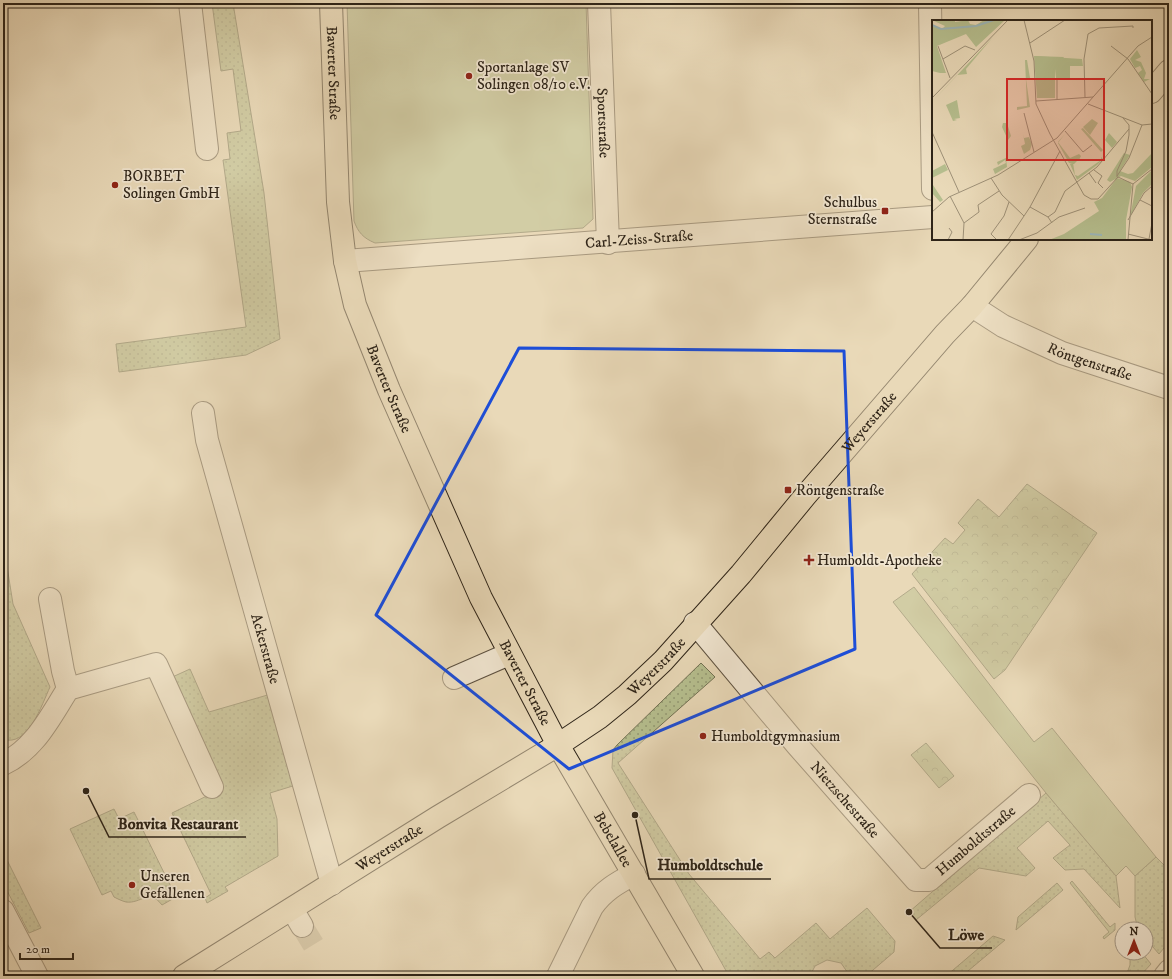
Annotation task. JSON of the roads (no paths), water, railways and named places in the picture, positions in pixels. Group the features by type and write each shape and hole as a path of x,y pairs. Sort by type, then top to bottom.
{"main road":[{"name":"Baverter Straße","path":"331,3 338,202 345,262 355,305 389,390 481,598 558,744"},
{"path":"1152,91 1169,71"},
{"name":"Weyerstraße","path":"184,976 297,917 332,884 600,717 638,684 662,661 741,574 945,334 972,306 1026,240"},
{"name":"Bebelallee","path":"558,744 693,976"}],"street":[{"path":"190,3 207,149"},
{"name":"Sportstraße","path":"599,3 608,243"},
{"path":"930,3 932,127"},
{"name":"Carl-Zeiss-Straße","path":"345,262 932,217"},
{"name":"Röntgenstraße","path":"972,306 1003,326 1062,353 1169,388"},
{"name":"Ackerstraße","path":"203,413 207,440 332,884"},
{"path":"50,599 63,671 68,689"},
{"name":"Nietzschestraße","path":"695,623 802,751 912,876 920,881"},
{"path":"454,678 510,654"},
{"path":"3,764 22,754 34,741 68,689 156,664 212,787"},
{"name":"Humboldtstraße","path":"920,881 929,880 1029,795"},
{"path":"558,976 592,907 599,897 615,884 634,874"},
{"path":"3,911 37,976"},
{"path":"1164,976 1169,971"}],"tunnel":[{"path":"302,926 316,949"}],"place":[{"name":"Sportanlage SV Solingen 08/10 e.V.","path":"469,76"},
{"name":"BORBET Solingen GmbH","path":"115,185"},
{"name":"Schulbus Sternstraße","path":"885,211"},
{"name":"Röntgenstraße","path":"788,490"},
{"name":"Humboldt-Apotheke","path":"809,560"},
{"name":"Humboldtgymnasium","path":"703,736"},
{"name":"Bonvita Restaurant","path":"86,791"},
{"name":"Humboldtschule","path":"635,815"},
{"name":"Unseren Gefallenen","path":"132,885"},
{"name":"Löwe","path":"909,912"}]}
